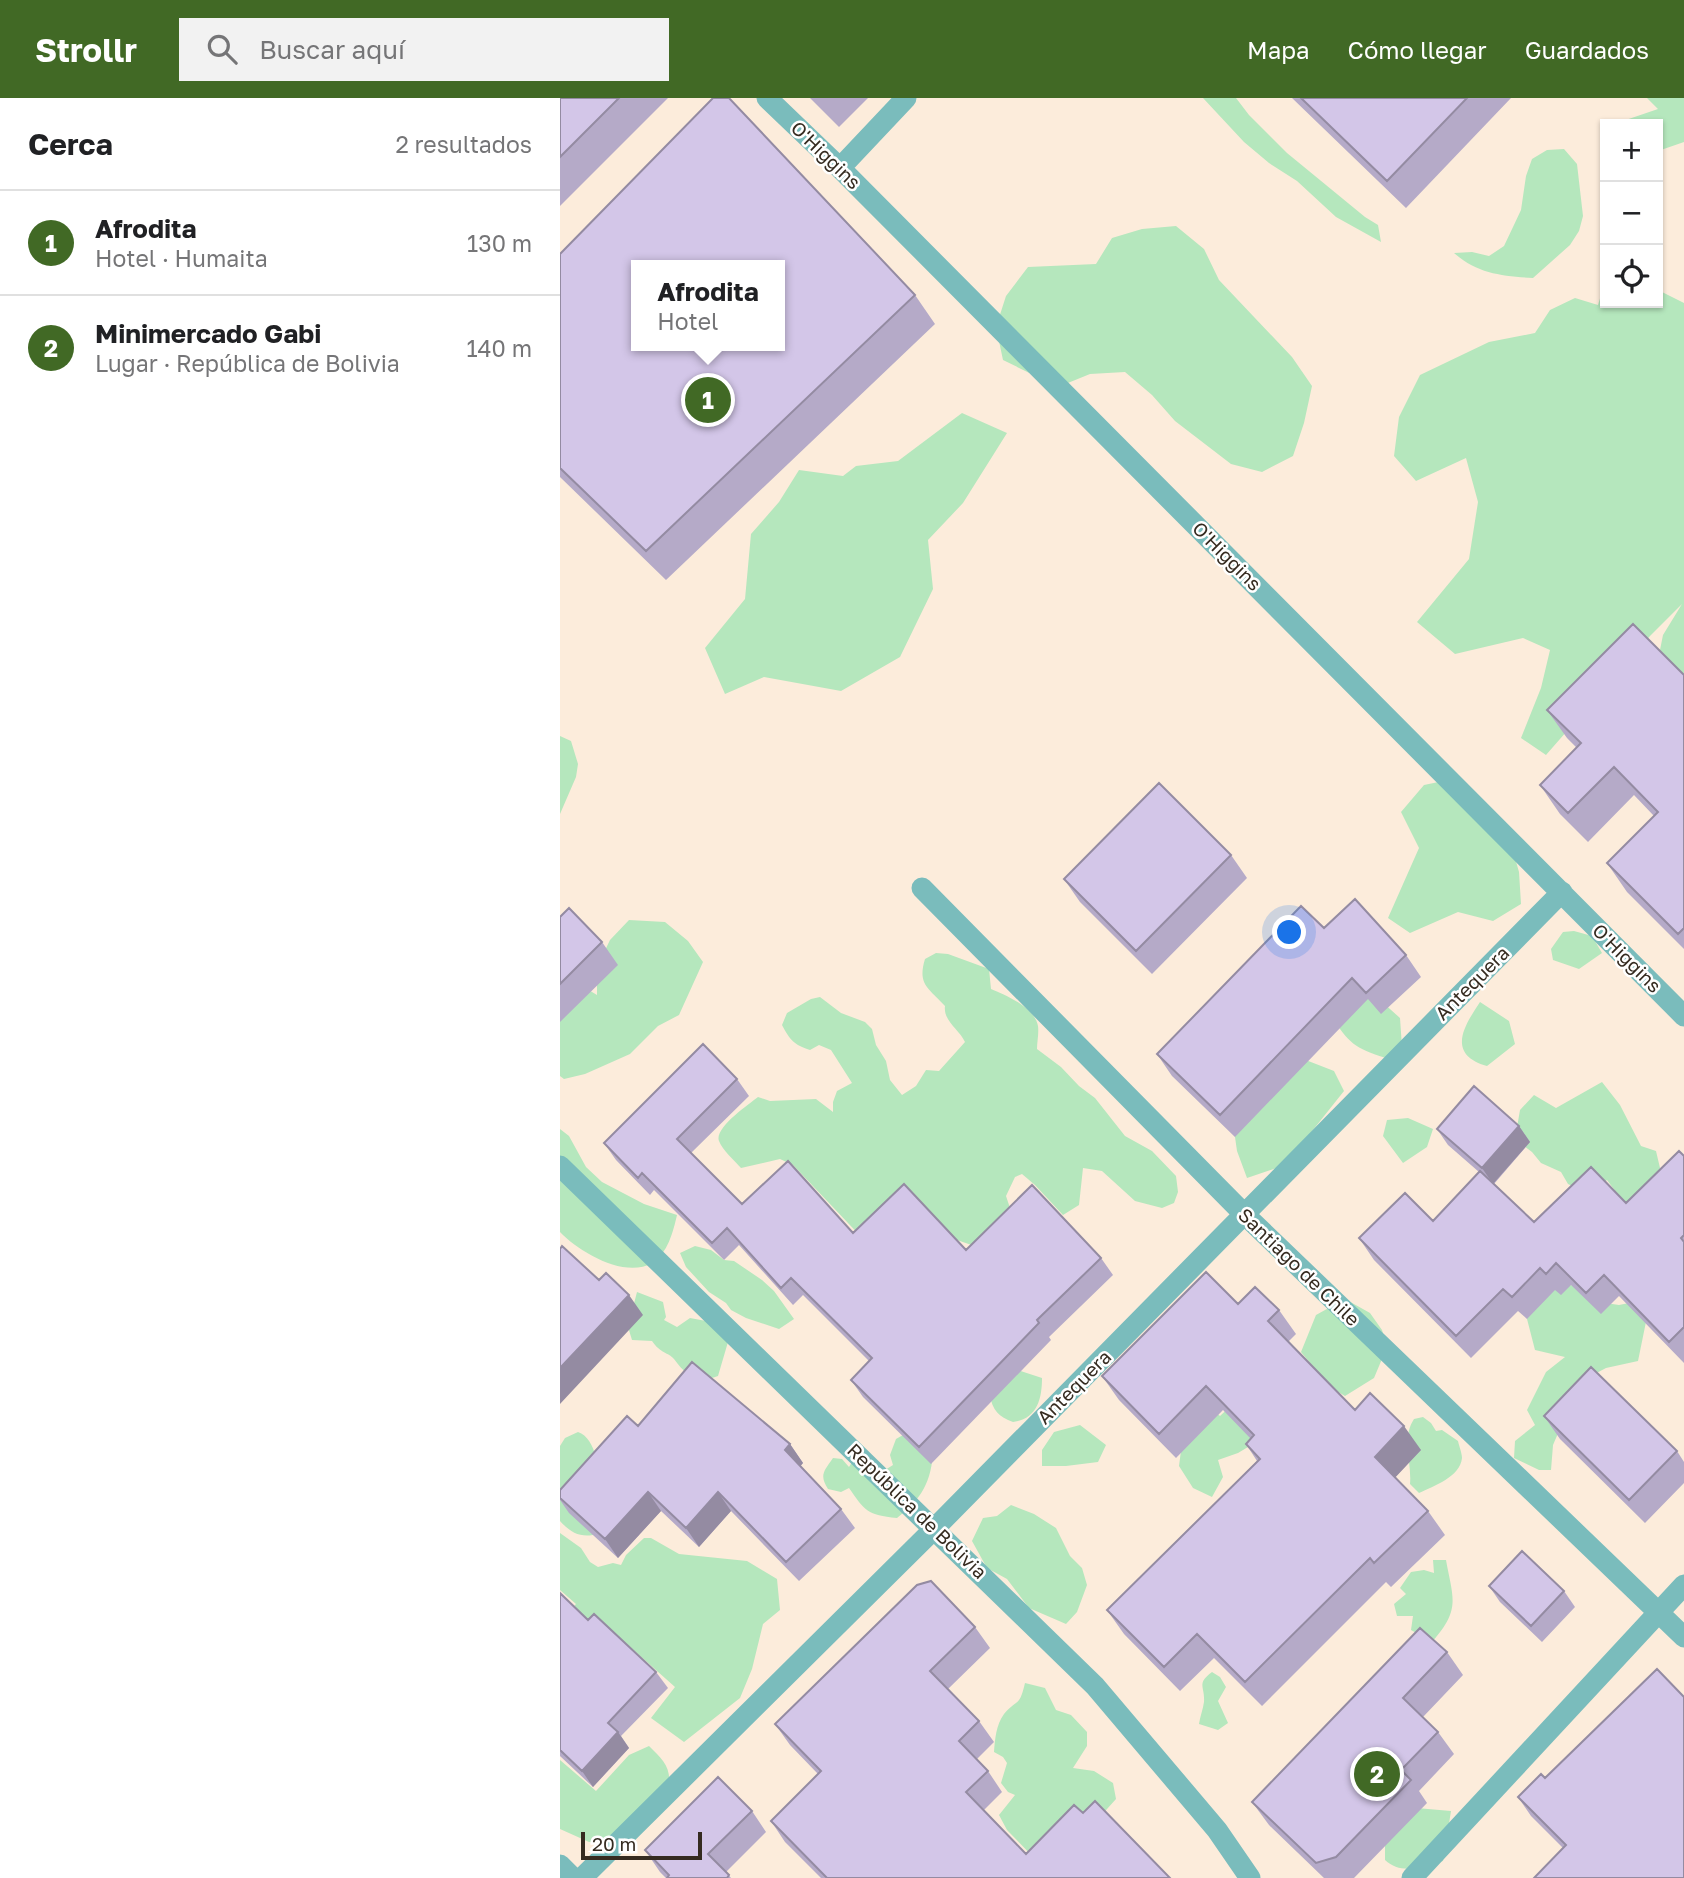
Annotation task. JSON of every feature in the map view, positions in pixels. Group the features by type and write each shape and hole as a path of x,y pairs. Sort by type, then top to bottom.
{"street":[{"name":"O'Higgins","path":"767,98 840,168 1684,1016"},
{"path":"840,168 906,98"},
{"name":"Santiago de Chile","path":"922,888 1244,1214 1684,1637"},
{"name":"Antequera","path":"582,1878 935,1528 1562,892"},
{"name":"República de Bolivia","path":"560,1166 1095,1686 1217,1830 1250,1878"},
{"path":"1412,1878 1684,1585"},
{"path":"560,1865 573,1878"}],"green space":[{"path":"1203,98 1236,98 1287,153 1378,225 1381,242 1336,217 1297,181 1269,163 1244,142"},
{"path":"1647,98 1684,98 1684,142 1663,149 1663,119 1629,119 1658,109"},
{"path":"1564,149 1577,164 1583,216 1579,231 1570,245 1533,278 1481,270 1454,253 1472,252 1489,256 1504,246 1521,210 1526,176 1532,159 1547,150"},
{"path":"1176,226 1204,249 1219,280 1292,357 1312,386 1293,456 1262,472 1231,464 1175,421 1152,395 1125,372 1090,374 1058,387 1003,360 996,327 1006,296 1028,267 1096,264 1112,238 1142,229"},
{"path":"1663,292 1684,303 1684,676 1660,650 1663,635 1682,604 1650,636 1546,755 1521,738 1541,688 1550,650 1523,638 1455,654 1417,622 1469,559 1478,502 1466,458 1416,481 1394,456 1399,417 1420,375 1489,342 1535,333 1550,310 1575,298 1598,305 1600,298 1600,308 1663,308"},
{"path":"962,413 1007,433 963,503 928,540 933,589 900,657 841,691 764,677 725,694 705,648 745,599 751,534 779,502 799,470 843,476 856,466 898,461"},
{"path":"560,736 571,741 578,764 576,777 560,814"},
{"path":"1453,779 1505,823 1519,872 1521,904 1493,921 1458,912 1410,933 1388,918 1419,848 1401,812 1424,785"},
{"path":"629,920 665,922 688,941 703,962 679,1015 658,1026 630,1054 585,1074 564,1079 560,1076 560,991 582,986 597,995 597,967 610,940"},
{"path":"1574,931 1592,936 1602,953 1579,969 1553,960 1551,949 1563,932"},
{"path":"936,953 948,954 989,969 991,989 1032,1013 1038,1026 1037,1049 1095,1098 1125,1136 1152,1151 1176,1176 1178,1192 1174,1203 1162,1208 1135,1201 1102,1171 1083,1168 1079,1205 1063,1215 1022,1174 1015,1177 1006,1196 1010,1208 986,1250 957,1240 915,1197 866,1242 793,1165 780,1159 741,1168 732,1159 721,1145 719,1136 733,1117 758,1097 770,1101 816,1099 833,1112 837,1091 852,1083 831,1050 819,1045 810,1050 796,1044 782,1025 787,1013 811,999 820,997 841,1013 865,1022 872,1029 876,1045 886,1061 890,1080 902,1095 916,1086 926,1070 939,1071 965,1042 946,1016 945,1006 924,981 925,959"},
{"path":"1342,994 1381,1001 1400,1018 1402,1047 1386,1058 1353,1043 1331,1016"},
{"path":"1480,1002 1509,1021 1515,1044 1487,1066 1474,1061 1466,1054 1462,1038"},
{"path":"1298,1057 1334,1071 1344,1091 1285,1165 1247,1178 1237,1151 1232,1116"},
{"path":"1602,1082 1620,1105 1641,1146 1656,1151 1664,1185 1639,1223 1607,1180 1589,1194 1568,1184 1561,1172 1541,1163 1515,1139 1520,1110 1534,1095 1556,1108"},
{"path":"1408,1118 1433,1129 1427,1147 1403,1163 1383,1136 1387,1120"},
{"path":"560,1129 569,1136 586,1167 602,1182 644,1204 677,1215 672,1235 658,1259 641,1267 616,1265 590,1255 560,1232"},
{"path":"695,1246 711,1250 724,1260 734,1261 762,1280 774,1291 794,1319 779,1329 731,1310 726,1303 709,1292 686,1267 680,1253"},
{"path":"1559,1284 1589,1287 1599,1302 1619,1305 1634,1302 1648,1312 1638,1361 1606,1368 1589,1377 1565,1417 1553,1445 1551,1470 1539,1470 1514,1458 1515,1441 1535,1425 1527,1410 1546,1372 1565,1357 1535,1350 1527,1319 1528,1303"},
{"path":"637,1292 663,1302 666,1317 664,1320 677,1327 690,1318 706,1321 728,1342 718,1376 703,1379 692,1377 652,1341 632,1340 628,1327"},
{"path":"1345,1299 1370,1313 1382,1330 1387,1347 1374,1378 1345,1396 1330,1387 1301,1352 1316,1315"},
{"path":"1157,1355 1220,1416 1259,1379 1263,1438 1238,1453 1218,1460 1223,1477 1212,1497 1193,1488 1179,1466 1182,1443"},
{"path":"1011,1368 1042,1378 1041,1393 1033,1412 1028,1417 1013,1422 997,1412 990,1395"},
{"path":"1423,1417 1436,1431 1442,1430 1458,1441 1462,1458 1451,1476 1419,1493 1410,1484 1408,1434 1414,1419"},
{"path":"1080,1425 1106,1445 1098,1462 1042,1466 1042,1450 1054,1432"},
{"path":"910,1431 933,1450 932,1461 924,1489 913,1504 897,1518 868,1511 849,1488 841,1492 828,1489 824,1473 833,1458 842,1459 849,1467 854,1459 885,1470 893,1465 890,1455 896,1439"},
{"path":"578,1432 587,1438 597,1462 600,1493 599,1534 577,1534 560,1521 560,1446 565,1438"},
{"path":"1011,1505 1034,1514 1056,1528 1070,1556 1082,1568 1087,1585 1077,1612 1066,1624 1029,1608 1007,1579 987,1568 972,1541 983,1518 997,1516"},
{"path":"560,1533 581,1548 590,1562 598,1567 613,1563 621,1565 626,1555 644,1538 651,1538 679,1554 747,1561 777,1579 780,1610 763,1624 752,1669 740,1698 684,1742 651,1718 675,1687 602,1622 560,1621 576,1604 560,1590"},
{"path":"1433,1560 1446,1560 1452,1603 1447,1621 1432,1642 1411,1630 1413,1616 1397,1616 1394,1604 1406,1594 1400,1588 1411,1572 1424,1570 1434,1573"},
{"path":"1212,1672 1220,1677 1226,1687 1218,1701 1228,1723 1218,1730 1199,1724 1204,1702 1203,1683"},
{"path":"1025,1683 1045,1688 1056,1710 1071,1715 1087,1732 1087,1746 1073,1768 1094,1771 1113,1783 1116,1799 1098,1819 1039,1863 1007,1830 999,1815 1015,1795 1008,1792 1001,1783 1007,1763 994,1752 999,1723 1004,1714 1019,1700"},
{"path":"649,1746 667,1767 669,1784 607,1843 589,1842 560,1829 560,1760 596,1791 629,1755"},
{"path":"1405,1807 1451,1811 1443,1861 1406,1869 1398,1868 1385,1860 1385,1838"}],"building":[{"path":"560,98 619,98 560,157"},
{"path":"713,98 729,98 915,295 646,551 560,468 560,254"},
{"path":"1301,98 1467,98 1387,181"},
{"path":"1633,624 1684,675 1684,928 1678,934 1607,863 1658,812 1614,767 1568,813 1540,785 1581,743 1547,710"},
{"path":"1159,783 1231,855 1136,951 1064,879"},
{"path":"1355,899 1406,955 1366,993 1352,978 1220,1115 1157,1054 1301,906 1324,928"},
{"path":"569,908 602,942 560,984 560,917"},
{"path":"703,1044 737,1079 677,1139 742,1204 788,1161 853,1233 904,1184 966,1250 1032,1185 1101,1258 1037,1320 1039,1323 919,1447 851,1380 872,1358 791,1278 781,1288 727,1228 712,1243 642,1173 638,1178 604,1143"},
{"path":"1474,1086 1519,1126 1482,1168 1437,1129"},
{"path":"1679,1151 1684,1156 1684,1235 1681,1238 1684,1242 1684,1327 1669,1342 1604,1275 1586,1293 1556,1263 1546,1274 1540,1268 1512,1297 1503,1289 1456,1336 1359,1238 1405,1193 1433,1221 1480,1171 1534,1222 1591,1167 1626,1203"},
{"path":"562,1246 599,1280 606,1273 629,1295 560,1368 560,1249"},
{"path":"1206,1272 1238,1304 1255,1287 1279,1310 1268,1321 1355,1410 1370,1393 1404,1426 1375,1457 1428,1511 1374,1563 1370,1558 1245,1682 1197,1634 1164,1667 1107,1610 1260,1459 1246,1444 1254,1435 1206,1386 1159,1434 1102,1376"},
{"path":"692,1362 790,1444 785,1450 841,1509 786,1562 718,1492 686,1528 648,1492 605,1539 560,1498 560,1490 627,1416 638,1426"},
{"path":"1591,1367 1677,1451 1629,1500 1544,1416"},
{"path":"1522,1551 1564,1591 1531,1626 1489,1586"},
{"path":"931,1581 975,1627 930,1671 979,1721 959,1741 988,1771 966,1792 1026,1854 1074,1805 1083,1813 1095,1801 1170,1878 827,1878 771,1821 821,1771 775,1724 917,1585"},
{"path":"560,1593 588,1620 594,1614 656,1672 608,1723 618,1732 582,1771 560,1750"},
{"path":"1420,1628 1447,1652 1403,1698 1438,1732 1401,1770 1411,1780 1336,1857 1316,1863 1252,1802"},
{"path":"1657,1669 1684,1697 1684,1878 1534,1878 1566,1845 1518,1797 1541,1774 1545,1778"},
{"path":"718,1777 752,1811 708,1854 729,1875 727,1878 667,1878 669,1875 645,1850"}],"place":[{"name":"Afrodita","path":"708,400"},
{"name":"Minimercado Gabi","path":"1377,1774"}]}
